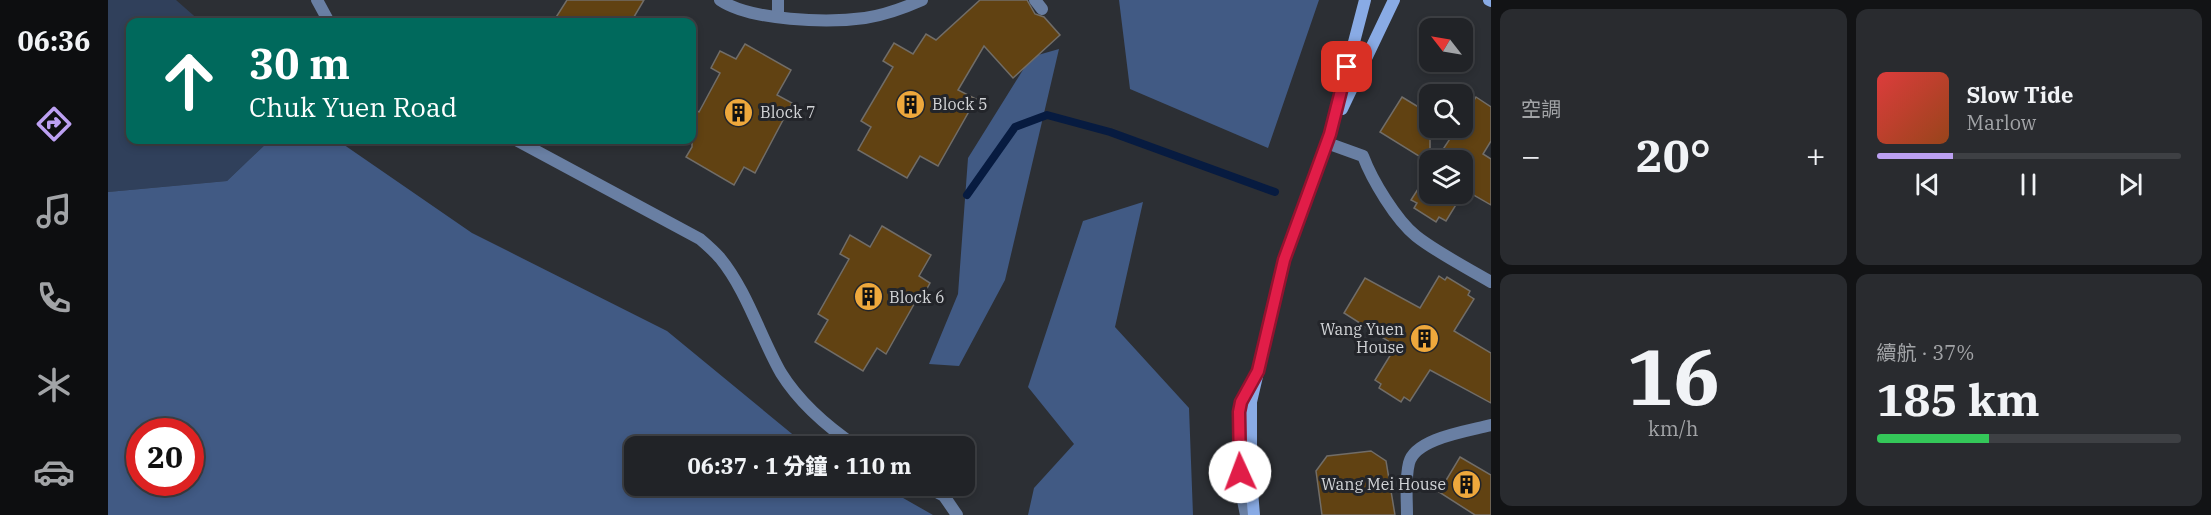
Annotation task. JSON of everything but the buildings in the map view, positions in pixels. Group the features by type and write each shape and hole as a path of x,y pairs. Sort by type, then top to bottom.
{"main road":[{"path":"1254,515 1251,479 1251,402 1284,260 1328,138 1365,0"},
{"path":"1328,138 1394,0"}],"street":[{"path":"317,0 327,18"},
{"path":"720,0 750,12 827,20 867,18 905,8 922,0"},
{"path":"778,0 778,16"},
{"path":"1328,138 1363,156 1370,174 1386,200 1415,236 1491,282"},
{"path":"523,144 700,239 720,258 737,283 782,374 800,397 843,436"},
{"path":"1246,515 1241,491 1239,412 1241,402 1258,371"},
{"path":"1407,515 1409,460 1416,452 1428,442 1491,424"},
{"path":"944,496 957,515"}],"shaded area":[{"path":"108,0 176,0 196,18 126,18 126,144 266,144 227,181 108,192"},
{"path":"1119,0 1319,0 1268,148 1130,89"},
{"path":"1059,49 1005,280 959,366 929,364 958,294 968,158 1031,57"},
{"path":"266,144 343,144 472,233 667,331 795,436 624,436 624,496 900,496 933,515 108,515 108,192 227,181"},
{"path":"1143,202 1115,327 1189,408 1193,515 1028,515 1034,488 1074,444 1028,387 1083,221"}],"waterway":[{"path":"967,195 1015,127 1047,115 1110,132 1275,192"}],"place":[{"name":"Block 5","path":"911,104"},
{"name":"Block 7","path":"739,112"},
{"name":"Block 6","path":"868,297"},
{"name":"Wang Yuen House","path":"1425,338"},
{"name":"Wang Mei House","path":"1467,484"}],"route":[{"path":"1240,472 1239,412 1241,402 1258,371 1284,260 1330,134 1347,67"}]}
